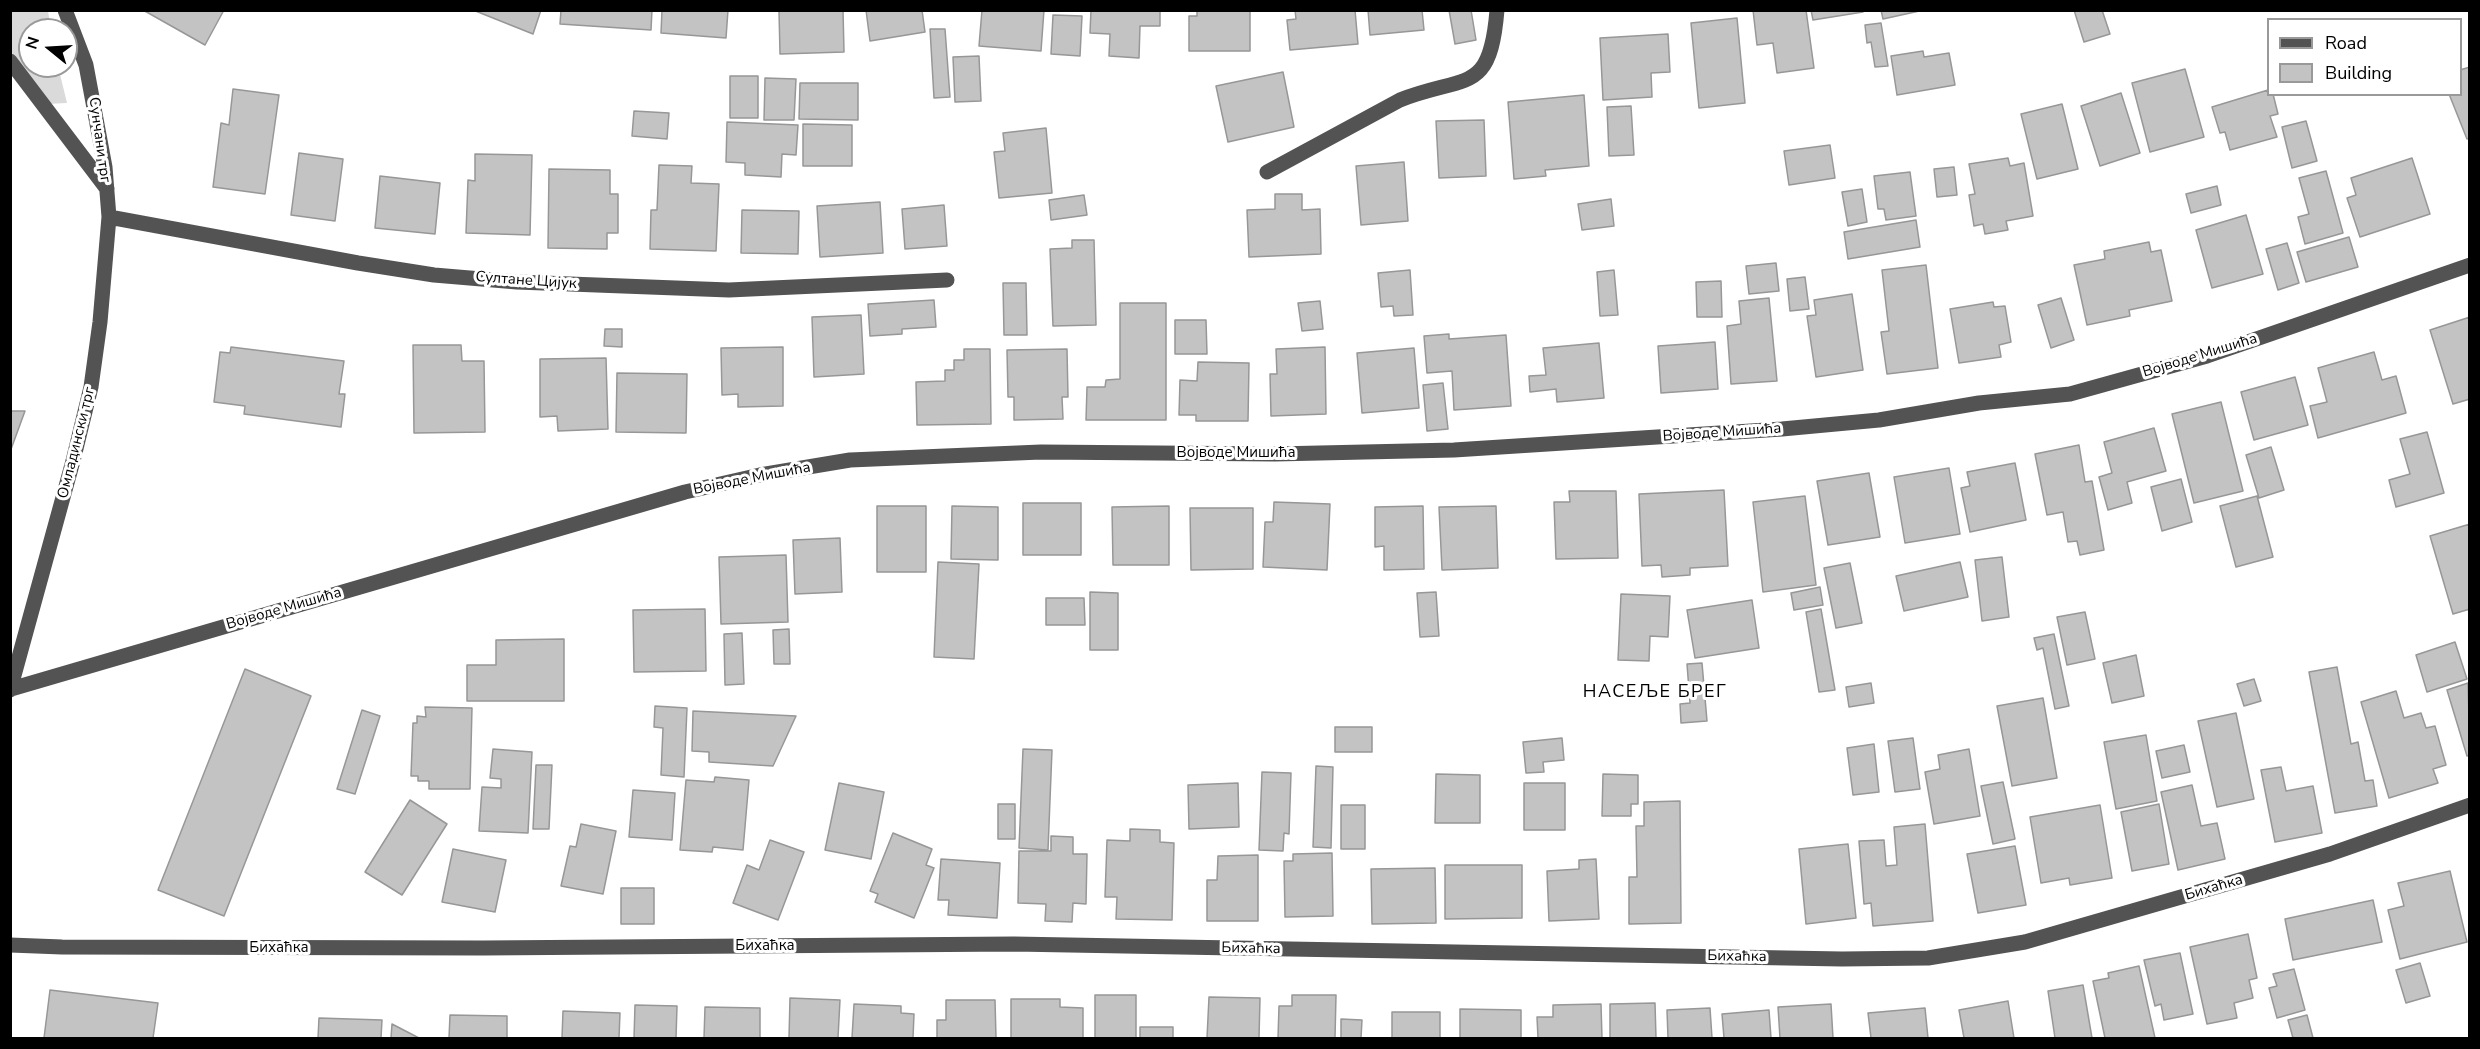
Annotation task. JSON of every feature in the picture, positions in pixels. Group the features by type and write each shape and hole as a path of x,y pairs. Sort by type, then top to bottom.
{"street":[{"name":"Сунчани трг","path":"64,10 86,65 98,125 107,189"},
{"path":"1267,172 1400,100 1468,80 1482,71 1493,47 1497,10"},
{"name":"Сунчани трг","path":"10,62 107,189"},
{"name":"Омладински трг","path":"11,689 91,387 100,322 109,217 107,189"},
{"name":"Султане Цијук","path":"109,217 358,263 434,274 517,282 729,290 947,280"},
{"name":"Војводе Мишића","path":"11,689 685,492 794,469 850,460 1041,452 1275,454 1454,450 1782,429 1879,420 1979,404 2070,394 2206,356 2469,265"},
{"name":"Бихаћка","path":"10,945 74,948 483,948 1014,944 1830,959 1928,958 2025,942 2330,854 2469,805"}],"shaded area":[{"path":"10,11 48,11 49,18 18,18 18,62 11,52"},
{"path":"29,78 61,78 67,103 47,104"}],"building":[{"path":"143,10 224,10 205,45"},
{"path":"473,10 541,10 533,34"},
{"path":"561,10 652,10 651,30 560,24"},
{"path":"662,10 728,10 726,38 661,33"},
{"path":"843,10 844,52 780,54 779,11"},
{"path":"866,10 922,10 925,32 870,41"},
{"path":"982,10 1044,10 1041,51 979,46"},
{"path":"1091,10 1160,10 1160,26 1140,26 1139,58 1109,56 1110,34 1090,33"},
{"path":"1197,10 1250,10 1250,51 1189,51 1189,16 1197,16"},
{"path":"1295,10 1355,10 1358,44 1290,50 1287,20 1296,19"},
{"path":"1368,10 1422,10 1424,30 1370,35"},
{"path":"1449,10 1471,10 1476,40 1455,44"},
{"path":"1753,10 1806,10 1814,68 1777,73 1773,43 1757,45"},
{"path":"1811,10 1863,10 1863,12 1813,20"},
{"path":"1881,10 1924,10 1883,19"},
{"path":"2074,10 2102,10 2110,34 2084,42"},
{"path":"1053,15 1082,16 1080,56 1051,54"},
{"path":"1737,18 1745,103 1699,108 1691,23"},
{"path":"1881,23 1888,66 1875,67 1871,42 1867,43 1865,25"},
{"path":"930,29 945,29 950,97 934,98"},
{"path":"1668,34 1670,72 1651,73 1652,97 1603,100 1600,38"},
{"path":"1923,51 1924,57 1949,53 1955,85 1897,95 1891,56"},
{"path":"979,56 981,101 955,102 953,57"},
{"path":"2470,67 2470,138 2467,139 2450,96 2462,96 2462,69"},
{"path":"2185,69 2204,137 2150,152 2132,83"},
{"path":"1283,72 1294,127 1228,142 1216,86"},
{"path":"730,76 758,76 758,118 730,118"},
{"path":"765,78 796,79 794,120 764,120"},
{"path":"800,83 858,83 858,120 799,119"},
{"path":"233,89 279,95 265,194 213,187 221,123 229,125"},
{"path":"2267,90 2267,96 2274,96 2278,114 2270,116 2277,137 2230,150 2225,132 2220,133 2212,107"},
{"path":"2121,93 2140,153 2100,166 2081,106"},
{"path":"1584,95 1589,166 1545,170 1546,176 1514,179 1508,102"},
{"path":"2062,104 2078,169 2037,179 2021,114"},
{"path":"1631,106 1634,155 1609,156 1607,107"},
{"path":"634,111 669,113 667,139 632,136"},
{"path":"1484,120 1486,176 1439,178 1436,121"},
{"path":"2306,121 2317,161 2292,168 2282,127"},
{"path":"727,122 798,125 796,155 782,154 781,177 745,175 745,163 726,162"},
{"path":"803,124 852,125 852,166 803,166"},
{"path":"1046,128 1052,193 999,198 994,152 1005,151 1003,133"},
{"path":"1830,145 1835,178 1789,185 1784,151"},
{"path":"299,153 343,159 335,221 291,215"},
{"path":"475,154 532,155 530,235 466,233 468,180 475,181"},
{"path":"2008,158 2010,166 2024,163 2033,216 2006,221 2008,230 1985,234 1983,224 1974,226 1969,195 1975,194 1969,164"},
{"path":"2412,158 2430,214 2360,237 2347,198 2356,195 2351,178"},
{"path":"1404,162 1408,221 1361,225 1356,166"},
{"path":"659,165 692,166 691,183 719,184 716,251 650,249 651,210 657,210"},
{"path":"1954,167 1957,195 1937,197 1934,169"},
{"path":"549,169 610,170 610,194 618,194 618,233 607,233 607,249 548,248"},
{"path":"2326,171 2343,233 2305,244 2298,217 2309,214 2299,178"},
{"path":"1910,172 1916,216 1886,220 1884,209 1878,209 1874,176"},
{"path":"380,176 440,183 435,234 375,228"},
{"path":"2217,186 2221,205 2191,213 2186,194"},
{"path":"1862,189 1867,222 1848,226 1842,192"},
{"path":"1275,194 1302,194 1302,210 1320,209 1321,254 1249,257 1247,210 1275,209"},
{"path":"1084,195 1087,215 1051,220 1049,200"},
{"path":"1611,199 1614,226 1582,230 1578,204"},
{"path":"880,202 883,253 820,257 817,206"},
{"path":"944,205 947,246 905,249 902,209"},
{"path":"742,210 799,211 798,254 741,253"},
{"path":"2246,215 2263,274 2212,288 2196,230"},
{"path":"1916,220 1920,247 1848,259 1844,232"},
{"path":"2349,237 2358,267 2306,282 2297,252"},
{"path":"1072,240 1094,240 1096,325 1053,326 1050,249 1072,248"},
{"path":"2149,242 2151,252 2161,250 2172,301 2129,310 2130,316 2087,325 2074,265 2105,259 2104,251"},
{"path":"2287,243 2299,283 2278,290 2266,249"},
{"path":"1776,263 1779,291 1749,294 1746,266"},
{"path":"1926,265 1938,368 1887,374 1881,332 1889,331 1882,270"},
{"path":"1410,270 1413,315 1394,316 1393,306 1381,307 1378,273"},
{"path":"1614,270 1618,315 1600,316 1597,272"},
{"path":"1805,277 1809,309 1790,311 1787,279"},
{"path":"1721,281 1722,317 1697,317 1696,282"},
{"path":"1003,283 1026,283 1027,335 1004,335"},
{"path":"1852,294 1863,370 1816,377 1807,316 1816,315 1814,300"},
{"path":"1769,298 1777,381 1731,384 1727,326 1741,324 1739,301"},
{"path":"2061,298 2074,340 2051,348 2038,305"},
{"path":"934,300 936,327 902,329 902,334 870,336 868,304"},
{"path":"1320,301 1323,329 1302,331 1298,303"},
{"path":"1993,302 1994,307 2005,306 2011,342 1999,345 2001,357 1959,363 1950,309"},
{"path":"1120,303 1166,303 1166,420 1086,420 1087,387 1105,387 1106,380 1120,379"},
{"path":"861,315 864,374 814,377 812,317"},
{"path":"2470,317 2470,399 2453,404 2430,330"},
{"path":"1175,320 1206,320 1207,354 1175,354"},
{"path":"605,329 622,329 622,347 604,346"},
{"path":"1449,334 1449,339 1506,335 1511,406 1454,410 1452,371 1427,373 1424,336"},
{"path":"1715,342 1718,389 1661,393 1658,346"},
{"path":"1599,343 1604,398 1557,402 1556,389 1530,392 1529,376 1546,375 1543,348"},
{"path":"413,345 461,345 462,361 484,361 485,432 414,433"},
{"path":"231,347 344,361 339,394 345,394 341,427 244,414 245,406 214,402 220,352 230,353"},
{"path":"783,347 783,406 738,407 738,394 722,395 721,348"},
{"path":"1325,347 1326,414 1271,416 1270,374 1277,374 1276,349"},
{"path":"1414,348 1419,408 1362,413 1357,353"},
{"path":"964,349 990,349 991,424 917,425 916,382 945,381 945,370 954,370 954,360 964,360"},
{"path":"1067,349 1068,397 1062,397 1063,419 1014,420 1014,397 1008,397 1007,350"},
{"path":"2374,352 2382,380 2396,376 2406,413 2318,438 2310,406 2327,402 2318,368"},
{"path":"606,358 608,429 558,431 557,416 540,417 540,359"},
{"path":"1198,362 1249,363 1248,421 1196,421 1196,415 1179,415 1180,380 1197,381"},
{"path":"617,373 687,374 686,433 616,432"},
{"path":"2295,377 2308,425 2254,440 2241,392"},
{"path":"1443,383 1448,429 1427,431 1423,385"},
{"path":"2221,402 2243,491 2194,503 2172,414"},
{"path":"10,411 25,411 10,452"},
{"path":"2154,428 2166,471 2127,482 2132,503 2108,510 2099,477 2112,473 2104,442"},
{"path":"2427,432 2444,493 2396,507 2389,480 2410,474 2400,439"},
{"path":"2079,445 2085,482 2092,481 2104,550 2080,555 2077,541 2068,542 2063,512 2047,515 2035,454"},
{"path":"2271,447 2284,490 2259,498 2246,455"},
{"path":"2015,463 2026,520 1970,532 1961,488 1970,486 1967,472"},
{"path":"1949,468 1960,534 1905,543 1894,477"},
{"path":"1869,473 1880,537 1828,545 1817,481"},
{"path":"2181,479 2192,522 2162,531 2151,487"},
{"path":"1724,490 1728,566 1690,568 1690,575 1662,577 1661,565 1642,566 1639,494"},
{"path":"1569,491 1616,491 1618,558 1556,559 1554,502 1570,502"},
{"path":"1805,496 1816,585 1763,592 1753,502"},
{"path":"2257,496 2273,557 2236,567 2220,506"},
{"path":"1274,502 1330,504 1327,570 1263,567 1265,522 1273,522"},
{"path":"1023,503 1081,503 1081,555 1023,555"},
{"path":"877,506 926,506 926,572 877,572"},
{"path":"952,506 998,507 998,560 951,559"},
{"path":"1169,506 1169,565 1113,565 1112,507"},
{"path":"1423,506 1424,569 1384,570 1384,546 1375,547 1375,507"},
{"path":"1496,506 1498,568 1442,570 1439,507"},
{"path":"1190,508 1253,508 1253,569 1191,570"},
{"path":"2470,524 2470,609 2453,614 2430,536"},
{"path":"840,538 842,592 795,594 793,540"},
{"path":"786,555 788,622 721,624 719,557"},
{"path":"2002,557 2009,617 1982,621 1975,560"},
{"path":"938,562 979,564 974,659 934,657"},
{"path":"1960,562 1968,597 1904,611 1896,576"},
{"path":"1850,563 1862,623 1836,628 1824,568"},
{"path":"1820,587 1823,605 1794,610 1791,593"},
{"path":"1090,592 1118,593 1118,650 1090,650"},
{"path":"1436,592 1439,636 1420,637 1417,593"},
{"path":"1621,594 1670,596 1668,637 1650,636 1649,661 1618,660"},
{"path":"1046,598 1084,598 1085,625 1046,625"},
{"path":"1752,600 1759,648 1695,658 1687,610"},
{"path":"705,609 706,671 634,672 633,610"},
{"path":"1821,609 1835,690 1819,692 1806,612"},
{"path":"2085,612 2095,659 2067,665 2057,617"},
{"path":"789,629 790,664 774,664 773,630"},
{"path":"742,633 744,684 725,685 724,634"},
{"path":"2054,634 2069,706 2055,709 2043,648 2037,650 2034,638"},
{"path":"564,639 564,701 467,701 467,665 496,665 496,640"},
{"path":"2455,642 2467,679 2427,692 2416,655"},
{"path":"2136,655 2144,696 2112,703 2103,663"},
{"path":"1702,663 1707,721 1681,723 1680,704 1690,703 1687,664"},
{"path":"2337,667 2351,744 2358,742 2365,781 2373,780 2377,806 2335,813 2309,672"},
{"path":"245,669 311,696 224,916 158,890"},
{"path":"2254,679 2261,701 2244,706 2237,684"},
{"path":"1871,683 1874,703 1849,707 1846,687"},
{"path":"2468,683 2470,755 2467,756 2447,690"},
{"path":"2396,691 2404,718 2421,713 2426,728 2435,726 2446,765 2433,769 2438,783 2389,798 2361,702"},
{"path":"2043,698 2057,778 2012,786 1997,706"},
{"path":"655,706 687,708 684,777 661,775 663,728 654,727"},
{"path":"425,707 472,708 470,789 429,789 429,781 418,781 418,776 411,776 413,723 417,723 417,716 426,717"},
{"path":"362,710 380,716 355,794 337,789"},
{"path":"693,711 796,716 773,766 709,762 709,752 692,751"},
{"path":"2236,713 2254,799 2217,807 2198,721"},
{"path":"1335,727 1372,727 1372,752 1335,752"},
{"path":"2146,735 2157,801 2116,809 2104,742"},
{"path":"1562,738 1564,760 1543,762 1544,772 1526,773 1523,742"},
{"path":"1913,738 1920,789 1895,792 1888,741"},
{"path":"1874,744 1879,792 1853,795 1847,748"},
{"path":"2184,745 2190,772 2162,778 2156,751"},
{"path":"493,749 532,752 528,833 479,831 482,787 501,788 501,779 490,778"},
{"path":"1023,749 1052,750 1048,850 1019,848"},
{"path":"1969,749 1980,816 1934,824 1925,772 1940,769 1938,755"},
{"path":"536,765 552,765 549,829 533,829"},
{"path":"1316,766 1333,767 1331,848 1313,847"},
{"path":"2281,767 2286,791 2313,786 2322,833 2275,842 2261,770"},
{"path":"1262,772 1291,773 1289,834 1284,833 1283,851 1259,850"},
{"path":"1436,774 1480,775 1480,823 1435,823"},
{"path":"1603,774 1638,775 1638,804 1631,804 1631,816 1602,816"},
{"path":"715,777 749,780 743,850 713,847 712,852 680,850 686,780 714,782"},
{"path":"2003,782 2015,839 1993,844 1981,786"},
{"path":"839,783 884,792 871,859 825,850"},
{"path":"1238,783 1239,827 1189,829 1188,785"},
{"path":"1524,783 1565,783 1565,830 1524,830"},
{"path":"2192,785 2201,826 2217,823 2225,859 2178,870 2161,792"},
{"path":"633,790 675,793 672,840 629,837"},
{"path":"410,800 447,824 402,895 365,872"},
{"path":"1680,801 1681,923 1629,924 1629,877 1637,877 1636,826 1644,826 1644,802"},
{"path":"998,804 1015,804 1015,839 998,839"},
{"path":"2159,804 2169,864 2132,871 2121,812"},
{"path":"1341,805 1365,805 1365,849 1341,849"},
{"path":"2100,805 2112,878 2070,885 2069,878 2041,883 2030,817"},
{"path":"581,824 616,831 603,894 561,886 570,846 576,847"},
{"path":"1925,824 1933,921 1873,926 1871,903 1864,904 1859,841 1884,840 1886,866 1897,865 1894,827"},
{"path":"1130,829 1160,830 1160,842 1174,843 1172,920 1116,919 1117,897 1105,897 1107,840 1130,841"},
{"path":"893,833 932,849 926,865 934,868 914,918 875,902 878,894 870,891"},
{"path":"1051,836 1073,837 1073,854 1087,854 1086,904 1073,903 1072,922 1045,921 1046,904 1018,903 1019,851 1051,851"},
{"path":"770,840 804,852 778,920 733,903 747,865 759,870"},
{"path":"1848,844 1856,918 1806,924 1799,849"},
{"path":"2015,846 2026,905 1978,913 1967,854"},
{"path":"453,849 506,860 495,912 442,902"},
{"path":"1332,853 1333,916 1285,917 1284,861 1293,861 1293,854"},
{"path":"1258,855 1258,921 1207,921 1207,880 1217,880 1218,856"},
{"path":"941,859 1000,863 997,918 948,915 949,900 938,900"},
{"path":"1596,859 1599,919 1549,921 1547,871 1579,869 1579,860"},
{"path":"1445,865 1522,865 1522,918 1445,919"},
{"path":"1435,868 1436,923 1372,924 1371,869"},
{"path":"2450,871 2467,942 2400,959 2388,910 2404,906 2398,883"},
{"path":"621,888 654,888 654,924 621,924"},
{"path":"2373,900 2382,942 2293,960 2285,919"},
{"path":"2248,934 2257,978 2249,980 2253,998 2234,1003 2237,1018 2207,1024 2190,947"},
{"path":"2180,953 2193,1014 2164,1020 2161,1004 2155,1006 2144,960"},
{"path":"2420,963 2430,996 2406,1003 2396,970"},
{"path":"2139,966 2155,1038 2105,1038 2093,981 2109,978 2108,973"},
{"path":"2294,969 2305,1010 2277,1018 2269,988 2277,986 2273,974"},
{"path":"2083,985 2092,1038 2055,1038 2048,991"},
{"path":"50,990 158,1003 153,1038 44,1038"},
{"path":"1095,995 1136,995 1136,1038 1095,1038"},
{"path":"1292,995 1336,995 1335,1038 1278,1038 1279,1006 1292,1006"},
{"path":"1209,997 1260,998 1259,1038 1207,1038"},
{"path":"790,998 840,1000 838,1038 789,1038"},
{"path":"1011,999 1060,999 1060,1007 1083,1008 1083,1038 1011,1038"},
{"path":"946,1000 995,1000 996,1038 937,1038 937,1020 946,1020"},
{"path":"2008,1001 2014,1038 1964,1038 1959,1010"},
{"path":"1655,1003 1656,1038 1610,1038 1610,1004"},
{"path":"854,1004 901,1006 901,1013 914,1014 913,1038 852,1038"},
{"path":"1601,1004 1602,1038 1538,1038 1537,1017 1553,1017 1553,1005"},
{"path":"1831,1004 1833,1038 1780,1038 1778,1007"},
{"path":"635,1005 677,1006 676,1038 634,1038"},
{"path":"705,1007 760,1008 760,1038 704,1038"},
{"path":"1710,1008 1712,1038 1668,1038 1667,1010"},
{"path":"1925,1008 1928,1038 1871,1038 1868,1013"},
{"path":"1460,1009 1521,1010 1521,1038 1460,1038"},
{"path":"1769,1010 1771,1038 1724,1038 1722,1014"},
{"path":"563,1011 620,1013 619,1038 562,1038"},
{"path":"1392,1012 1440,1012 1440,1038 1392,1038"},
{"path":"450,1015 507,1016 507,1038 449,1038"},
{"path":"2307,1015 2313,1038 2293,1038 2288,1020"},
{"path":"319,1018 382,1020 381,1038 318,1038"},
{"path":"1341,1019 1362,1020 1361,1038 1341,1038"},
{"path":"392,1024 419,1038 391,1038"},
{"path":"1140,1027 1173,1027 1173,1038 1140,1038"}],"district":[{"name":"НАСЕЉЕ БРЕГ","path":"1655,693"}]}
